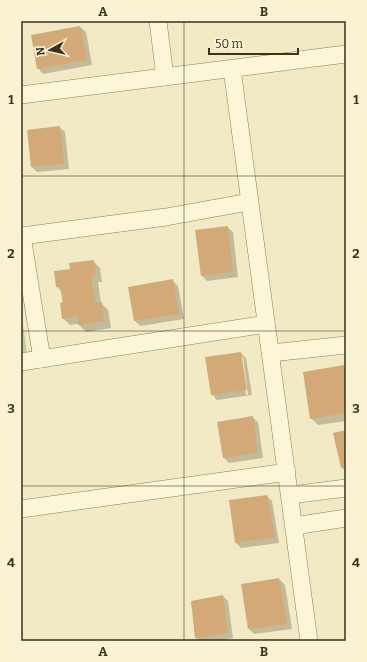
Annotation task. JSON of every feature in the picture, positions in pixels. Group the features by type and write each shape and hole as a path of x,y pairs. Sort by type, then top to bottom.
{"street":[{"path":"158,21 165,77"},
{"path":"21,95 346,54"},
{"path":"232,69 249,202 291,495 309,641"},
{"path":"42,359 22,236 166,217 249,202"},
{"path":"21,362 266,324"},
{"path":"271,353 346,345"},
{"path":"21,509 287,472"},
{"path":"291,495 346,488"},
{"path":"294,526 346,518"}],"green space":[{"path":"21,309 27,354 21,354"}],"building":[{"path":"80,26 87,60 37,69 31,35"},
{"path":"60,126 64,164 31,167 27,130"},
{"path":"228,226 233,272 201,276 195,230"},
{"path":"94,260 96,275 91,276 95,303 102,302 104,321 78,325 77,316 62,319 60,303 63,302 60,287 56,287 54,271 70,269 69,263"},
{"path":"173,279 179,314 134,321 128,287"},
{"path":"241,352 247,390 211,395 205,357"},
{"path":"344,365 346,377 346,413 310,419 303,372"},
{"path":"253,416 258,453 223,458 217,422"},
{"path":"346,430 346,467 341,468 333,433"},
{"path":"267,495 275,537 235,543 229,500"},
{"path":"279,578 287,624 248,629 241,584"},
{"path":"223,595 228,633 195,638 191,601"}]}
